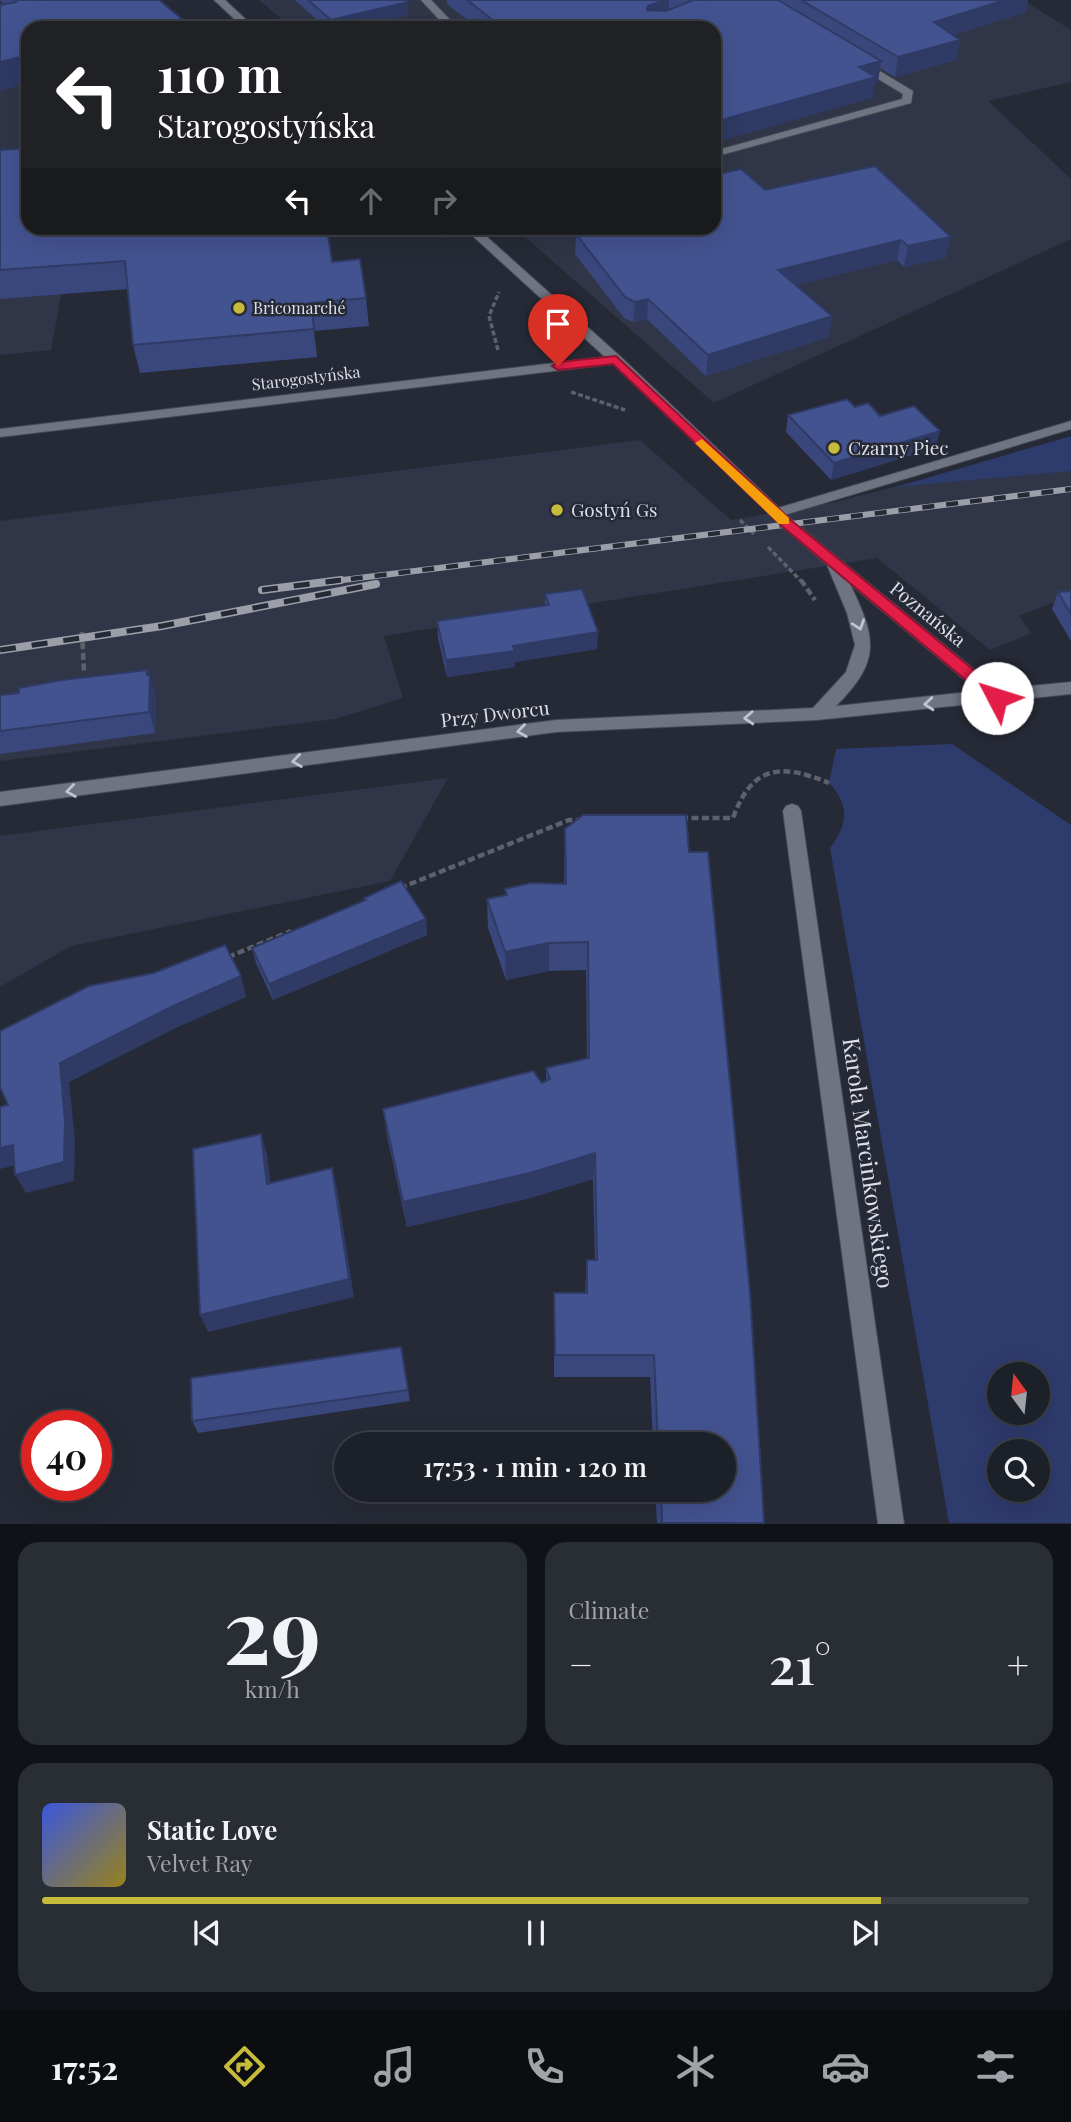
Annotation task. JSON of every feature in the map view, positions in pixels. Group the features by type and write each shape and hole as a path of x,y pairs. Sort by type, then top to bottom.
{"street":[{"path":"219,0 242,21"},
{"path":"426,0 446,21"},
{"path":"721,152 907,101 909,93 849,57"},
{"name":"Poznańska","path":"478,235 616,360 832,563 997,698"},
{"name":"Starogostyńska","path":"0,433 616,360"},
{"path":"776,513 1071,425"},
{"name":"Poznańska","path":"817,714 845,688 863,660 862,628 832,563"},
{"path":"997,698 1071,688"},
{"name":"Przy Dworcu","path":"0,799 556,726 817,714 997,698"},
{"name":"Karola Marcinkowskiego","path":"792,810 891,1524"}],"path":[{"path":"500,293 489,316 500,356"},
{"path":"570,392 623,407 632,416"},
{"path":"738,519 757,537"},
{"path":"766,545 799,577 821,608"},
{"path":"82,632 84,671"},
{"path":"678,818 733,818 740,793 764,773 799,771 829,783"},
{"path":"390,892 569,820 583,820"},
{"path":"224,958 301,928"}],"shaded area":[{"path":"0,0 141,0 56,21 21,21 21,235 72,235 51,350 0,355"},
{"path":"259,0 1023,0 1071,30 1071,82 988,101 1071,179 1071,239 714,403 523,235 721,235 721,21 284,21"},
{"path":"1071,436 1071,471 896,487"},
{"path":"640,440 731,520 831,503 1071,442 1071,596 1019,616 1031,633 990,650 877,558 384,636 403,698 335,719 0,761 0,521"},
{"path":"952,744 1071,825 1071,1523 949,1523 830,848 841,831 843,806 829,783 836,749"},
{"path":"448,778 390,881 71,946 0,987 0,836"}],"building":[{"path":"14,0 159,0 182,19 21,21 21,57 0,62 0,5 16,2"},
{"path":"308,0 405,0 408,2 331,20"},
{"path":"467,0 665,0 648,6 647,10 666,11 690,0 778,0 881,61 859,67 876,77 721,120 721,21 494,21"},
{"path":"801,0 1005,0 934,22 960,40 898,57"},
{"name":"Bricomarché","path":"21,148 21,235 328,235 332,262 360,259 366,298 311,303 314,329 133,345 125,261 0,270 0,150"},
{"path":"875,166 951,237 908,246 901,240 778,270 832,316 708,355 648,299 635,302 625,297 577,235 721,235 721,173 741,169 765,190"},
{"path":"847,399 855,407 868,403 880,416 914,406 940,431 834,463 788,415"},
{"path":"582,589 598,632 513,646 515,651 446,660 437,621 549,605 545,594"},
{"path":"1071,591 1071,614 1058,592"},
{"path":"147,670 147,675 150,675 149,712 0,731 0,695 19,693 19,688 62,680"},
{"path":"583,815 686,815 689,852 708,852 750,1293 764,1523 662,1523 661,1502 736,1502 736,1432 657,1432 654,1355 555,1355 554,1293 587,1293 587,1260 597,1260 595,1153 530,1173 403,1202 383,1109 533,1071 542,1083 550,1079 546,1068 589,1058 588,942 549,943 505,952 487,899 507,895 505,889 531,883 566,884 565,829"},
{"path":"401,881 426,919 269,984 252,948 366,900 364,898"},
{"path":"225,945 241,976 171,1007 60,1063 65,1121 64,1162 15,1175 13,1145 0,1148 0,1107 8,1105 0,1087 0,1031 89,986 154,973"},
{"path":"261,1134 267,1184 332,1168 349,1279 200,1315 193,1149"},
{"path":"401,1347 408,1390 192,1421 191,1378"}],"railway":[{"path":"327,582 1071,489"},
{"path":"262,590 341,580"},
{"path":"0,650 162,626 376,584"}],"slow traffic":[{"path":"702,443 784,521"}],"place":[{"name":"Bricomarché","path":"239,308"},
{"name":"Czarny Piec","path":"834,448"},
{"name":"Gostyń Gs","path":"557,510"}],"route":[{"path":"558,366 616,360 788,524 997,698"}]}
